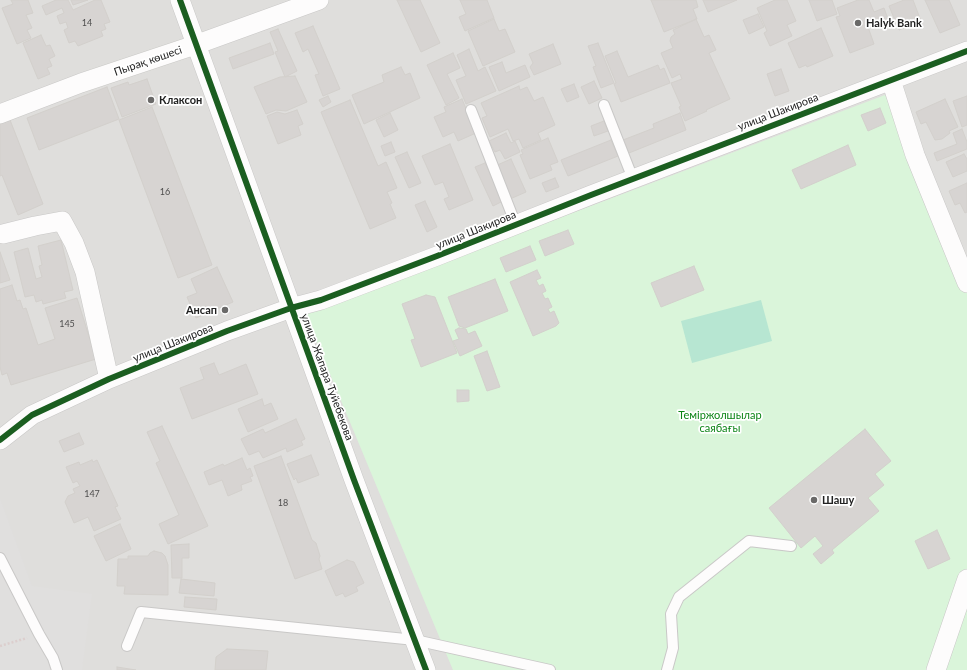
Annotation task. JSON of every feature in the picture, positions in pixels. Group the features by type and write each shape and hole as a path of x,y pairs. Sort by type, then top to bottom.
{"street":[{"name":"улица Жапара Туйебекова","path":"180,0 290,308 426,670"},
{"name":"Пырақ көшесі","path":"0,114 319,0"},
{"name":"улица Шакирова","path":"0,440 32,415 110,379 227,331 290,308 321,300 967,51"},
{"path":"891,80 915,155 967,283"},
{"path":"3,234 62,221 74,243 85,272 110,379"},
{"path":"936,670 967,579"}],"lane":[{"path":"604,105 632,179"},
{"path":"471,110 516,225"},
{"path":"667,670 674,648 671,614 679,597 748,541 791,546"},
{"path":"0,558 53,658 57,670"},
{"path":"127,646 141,612 414,640 550,670"}],"path":[{"path":"0,646 39,634"}],"shaded area":[{"path":"0,0 967,0 967,670 0,670"},
{"path":"0,498 32,586 92,594 82,670 0,670"}],"green space":[{"name":"Теміржолшылар саябағы","path":"885,95 967,269 967,670 453,670 305,314"},
{"path":"761,300 772,341 692,363 681,321"}],"building":[{"path":"11,0 28,0 33,13 26,15 32,28 27,30 31,38 17,44 2,8 13,4"},
{"path":"56,0 68,0 73,10 95,0 101,0 110,22 104,24 106,29 101,31 103,36 78,46 75,41 69,43 64,30 68,28 66,22 60,24 57,16 64,13 62,8 46,15 42,6"},
{"path":"71,0 88,0 73,5"},
{"path":"397,0 420,0 440,43 421,52"},
{"path":"460,0 487,0 494,18 465,31 459,17 466,14"},
{"path":"651,0 696,0 698,7 693,9 697,19 664,32"},
{"path":"703,0 737,0 708,12"},
{"path":"775,0 787,0 796,21 787,25 792,36 770,46 764,33 767,31 757,8"},
{"path":"809,0 832,0 837,14 817,21"},
{"name":"Halyk Bank","path":"858,0 869,0 874,12 884,8 888,19 868,27 874,44 850,53 836,17 840,16 837,8"},
{"path":"904,0 913,0 921,21 899,30 889,6"},
{"path":"925,0 949,0 960,25 940,33"},
{"path":"758,14 764,27 749,34 743,20"},
{"path":"494,19 499,31 505,29 515,52 483,66 468,31"},
{"path":"696,19 704,37 709,35 716,50 709,53 730,99 685,121 679,107 681,106 671,83 682,79 680,74 672,78 661,53 673,48 670,41 671,37 675,34 673,30"},
{"path":"313,26 340,89 323,96 315,75 319,74 308,49 303,52 295,33"},
{"path":"821,28 833,56 807,67 806,65 799,68 788,43"},
{"path":"278,29 297,71 285,77 275,52 278,51 270,32"},
{"path":"41,35 46,46 50,45 55,56 49,59 52,66 47,68 50,74 38,79 23,43"},
{"path":"270,43 274,54 233,69 229,58"},
{"path":"598,43 614,83 601,88 593,67 596,66 588,46"},
{"path":"553,44 561,64 534,75 530,67 533,63 529,54"},
{"path":"469,49 478,71 485,67 496,91 466,104 456,80 466,76 457,55"},
{"path":"617,51 628,77 658,65 660,70 664,68 670,83 621,102 614,84 616,83 605,56"},
{"path":"453,53 460,68 447,74 459,98 446,105 427,65"},
{"path":"502,62 506,73 525,65 530,77 499,91 489,67"},
{"path":"401,67 405,75 410,73 420,98 364,124 352,95 384,82 382,75"},
{"path":"781,69 789,91 775,96 767,74"},
{"path":"295,76 307,102 286,111 276,110 266,114 254,87 280,77"},
{"path":"147,79 156,104 122,117 111,88 128,82 129,85"},
{"path":"594,81 602,98 589,104 581,87"},
{"path":"574,84 579,97 567,102 561,89"},
{"path":"519,86 520,90 527,87 534,101 543,97 555,125 538,133 541,140 523,148 519,139 513,141 508,129 490,137 482,118 487,116 481,103"},
{"path":"107,87 119,119 39,150 27,118"},
{"path":"328,96 331,102 323,107 319,100"},
{"path":"967,96 967,125 962,127 953,101"},
{"path":"462,99 476,133 458,141 454,132 443,137 434,117 446,112 444,107"},
{"path":"945,99 958,127 949,131 950,133 942,139 935,140 926,122 921,124 916,112"},
{"path":"350,100 378,166 386,162 397,188 387,192 396,218 370,229 321,112"},
{"path":"152,107 212,265 178,278 119,120"},
{"path":"880,108 886,123 868,131 861,115"},
{"path":"297,110 303,124 298,126 301,135 278,144 267,116 277,112 285,114"},
{"path":"390,113 398,130 384,137 376,120"},
{"path":"680,113 686,130 629,153 623,140 654,128 653,124"},
{"path":"10,120 43,204 18,215 2,175 0,176 0,124"},
{"path":"604,121 608,131 594,136 591,126"},
{"path":"962,129 967,142 967,149 937,161 934,153 957,144 953,133"},
{"path":"506,133 511,143 515,141 520,152 505,159 500,150 495,152 489,141"},
{"path":"548,138 558,162 550,165 552,170 530,179 520,155 523,154 521,150"},
{"path":"611,140 618,156 568,176 561,160"},
{"path":"391,142 395,152 385,156 381,146"},
{"path":"450,144 473,200 449,210 444,199 449,197 443,182 435,185 422,156"},
{"path":"848,145 856,165 801,189 792,170"},
{"path":"407,152 421,183 409,188 395,157"},
{"path":"964,154 967,159 967,171 953,177 946,162"},
{"path":"511,159 526,192 510,199 495,166"},
{"path":"485,163 503,201 493,206 475,167"},
{"path":"555,178 559,187 546,192 542,183"},
{"path":"967,183 967,212 965,213 960,203 955,205 949,191"},
{"path":"425,201 437,227 427,232 415,205"},
{"path":"568,230 574,244 545,256 539,241"},
{"path":"61,240 73,290 64,292 66,298 43,304 42,300 36,302 34,295 25,297 14,252 28,248 36,279 42,277 39,266 42,265 38,246"},
{"path":"530,246 536,260 506,272 500,258"},
{"path":"0,252 10,280 0,283"},
{"path":"694,266 704,290 661,307 651,283"},
{"path":"217,267 233,302 196,318 187,297 197,293 191,279"},
{"path":"537,270 541,278 536,280 539,286 543,284 546,291 542,293 545,299 548,298 552,307 548,309 550,313 554,311 559,323 556,326 533,336 510,282"},
{"path":"495,279 508,311 465,328 459,326 448,297"},
{"path":"12,285 17,301 20,300 23,309 26,308 38,345 55,339 45,308 77,298 96,359 11,385 7,373 2,375 0,367 0,289"},
{"path":"426,295 435,297 457,353 421,367 411,340 415,339 402,304"},
{"path":"459,328 466,329 468,334 475,331 482,346 460,356 453,341 459,339 455,330"},
{"path":"487,351 500,387 487,391 474,356"},
{"path":"214,363 219,375 246,364 258,394 192,419 180,388 204,379 200,368"},
{"path":"457,390 469,390 469,401 457,402"},
{"path":"262,399 264,406 271,403 278,419 248,432 238,409"},
{"path":"296,419 305,439 301,441 303,445 287,452 286,448 263,458 259,451 249,455 241,439 263,429 265,433"},
{"path":"162,426 208,526 168,544 159,524 179,515 156,463 160,461 147,432"},
{"path":"865,429 891,461 875,474 884,485 868,498 879,511 832,550 834,553 821,564 813,554 823,546 815,536 801,548 769,508"},
{"path":"79,433 84,444 64,452 59,441"},
{"path":"311,455 319,475 298,483 296,478 294,480 287,464"},
{"path":"281,456 312,540 316,543 322,569 295,579 254,466"},
{"path":"242,458 247,470 250,468 253,476 250,477 252,481 241,485 242,490 228,496 222,480 209,485 204,472 223,464 224,466"},
{"path":"92,460 93,462 97,460 118,506 115,507 121,519 94,531 88,517 74,523 65,502 68,496 75,493 73,489 80,486 77,481 73,483 66,467 79,462 80,465"},
{"path":"120,524 131,549 106,561 94,536"},
{"path":"937,530 950,559 928,569 915,541"},
{"path":"189,544 189,558 182,558 182,578 172,578 171,545"},
{"path":"154,551 162,553 165,556 168,565 168,595 124,594 125,586 117,586 118,559 128,559 128,556 148,556"},
{"path":"347,560 354,562 364,583 356,587 358,591 345,597 343,593 336,596 325,571"},
{"path":"181,579 215,583 214,596 179,593"},
{"path":"185,597 217,599 216,610 184,607"},
{"path":"227,649 268,651 266,670 215,670 216,657"},
{"path":"117,667 136,670 117,670"}],"cycle path":[{"path":"180,0 354,480 426,670"},
{"path":"0,440 32,415 109,379 227,331 291,308 321,300 967,51"}],"place":[{"name":"Halyk Bank","path":"858,23"},
{"name":"Клаксон","path":"151,100"},
{"name":"Ансап","path":"225,310"},
{"name":"Шашу","path":"814,500"}]}
